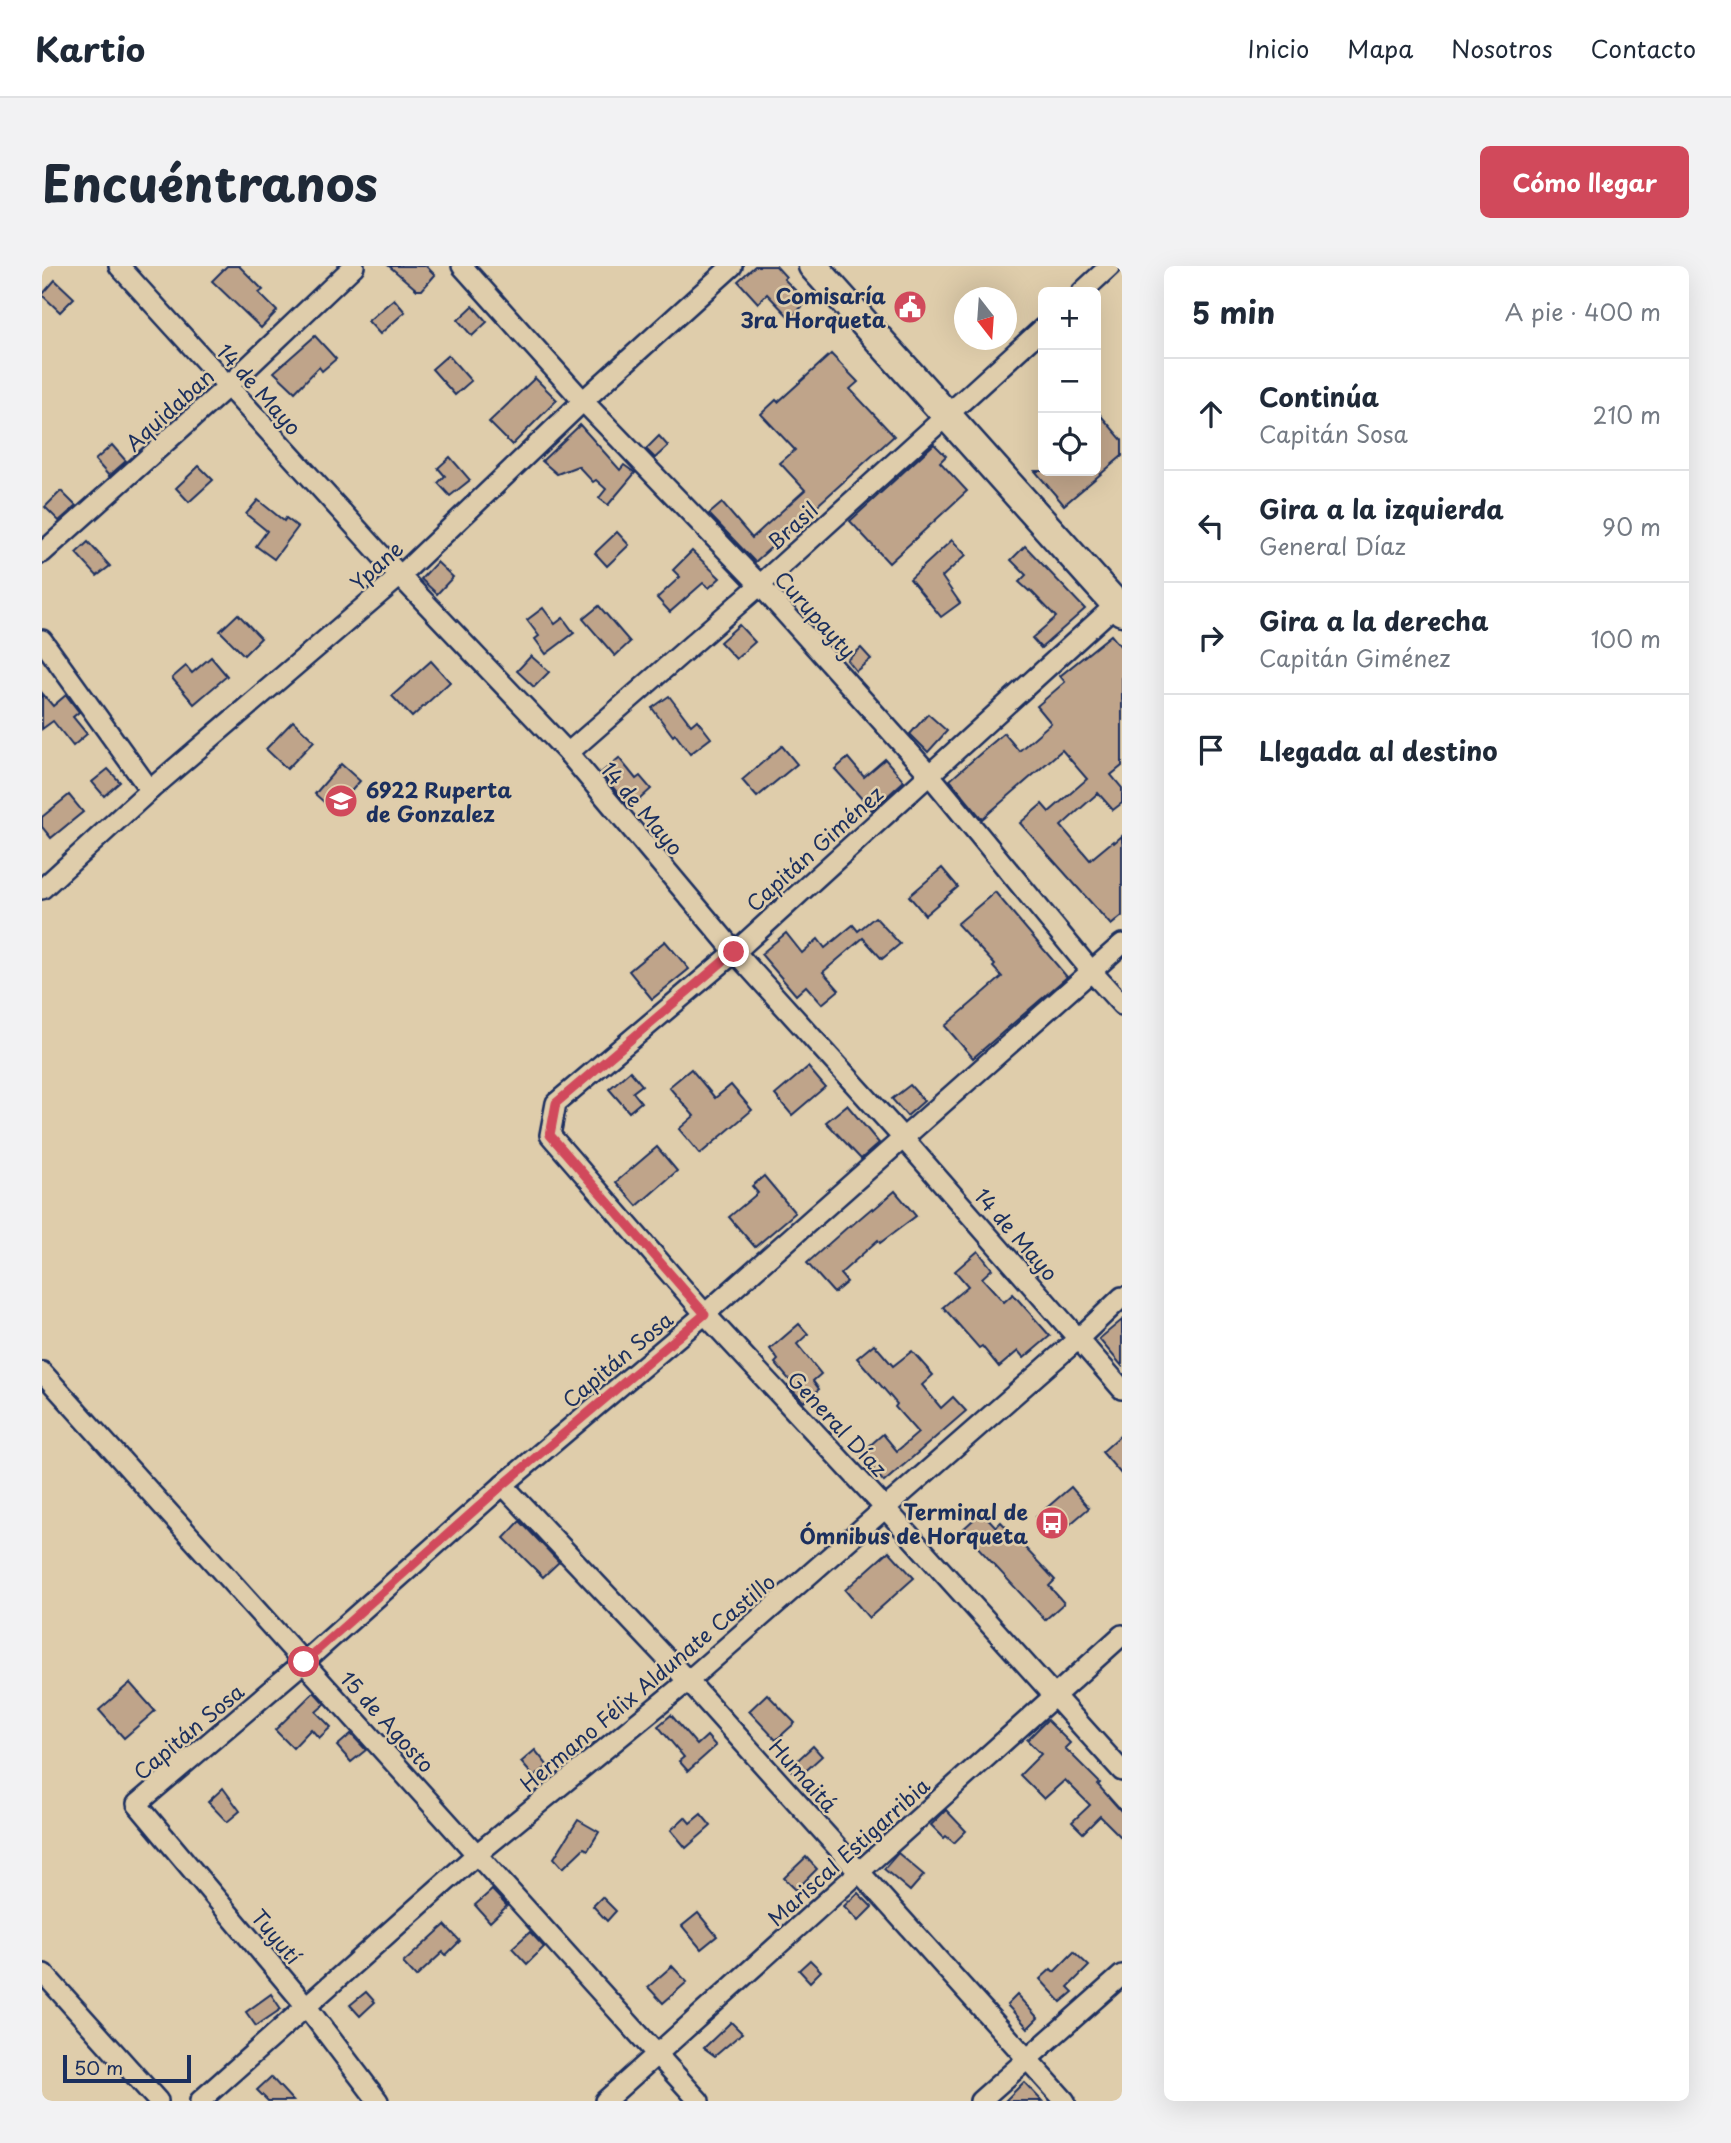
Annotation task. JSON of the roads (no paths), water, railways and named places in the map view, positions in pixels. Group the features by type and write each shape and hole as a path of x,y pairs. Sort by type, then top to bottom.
{"main road":[{"path":"813,266 1120,605"}],"street":[{"name":"14 de Mayo","path":"118,266 400,576 568,753 734,952 903,1138 1122,1389"},
{"name":"Aquidaban","path":"42,554 227,387 354,266"},
{"name":"Curupayty","path":"462,266 583,401 760,585 929,774 1091,972 1122,1005"},
{"name":"Ypane","path":"42,888 149,790 400,576 583,401 732,266"},
{"path":"1088,287 1111,266"},
{"name":"Brasil","path":"568,753 760,585 1038,333"},
{"name":"Capitán Giménez","path":"550,1135 556,1103 734,952 1120,605"},
{"path":"42,640 149,790"},
{"name":"Capitán Sosa","path":"137,1804 304,1662 503,1485 705,1314 1122,944"},
{"name":"General Díaz","path":"550,1135 705,1314 885,1508 1122,1771"},
{"name":"Hermano Félix Aldunate Castillo","path":"200,2101 477,1854 688,1681 1078,1339 1122,1297"},
{"name":"15 de Agosto","path":"42,1372 699,2101"},
{"name":"Humaitá","path":"503,1485 688,1681 1065,2101"},
{"name":"Mariscal Estigarribia","path":"605,2101 1122,1635"},
{"name":"Tuyutí","path":"137,1804 306,2006 379,2101"},
{"path":"44,1974 158,2101"},
{"path":"980,2101 1122,1975"}],"place":[{"name":"Comisaría 3ra Horqueta","path":"910,307"},
{"name":"6922 Ruperta de Gonzalez","path":"341,801"},
{"name":"Terminal de Ómnibus de Horqueta","path":"1052,1523"}]}
